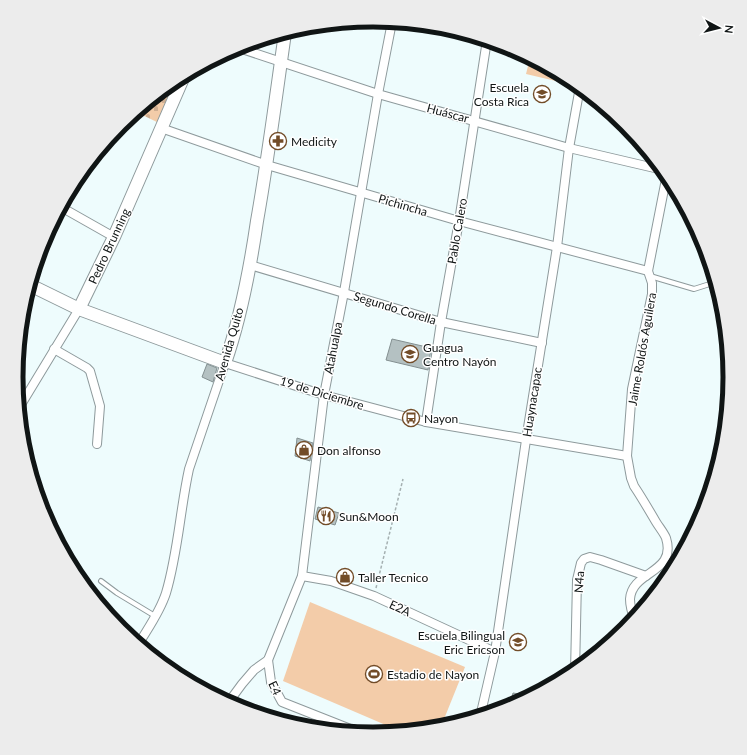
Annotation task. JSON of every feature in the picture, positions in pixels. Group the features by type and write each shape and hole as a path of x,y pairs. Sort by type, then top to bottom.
{"street":[{"name":"Atahualpa","path":"268,660 302,576 324,395 344,292 391,28"},
{"name":"Avenida Quito","path":"141,640 166,594 174,558 189,469 226,363 234,335 250,265 267,165 284,39"},
{"name":"Pablo Calero","path":"426,422 486,46"},
{"name":"Huáscar","path":"248,51 378,94 569,148 655,168"},
{"name":"Pedro Brunning","path":"24,400 79,309 114,237 180,85"},
{"name":"Huaynacapac","path":"482,710 495,652 526,440 557,248 569,148 579,93"},
{"name":"Pichincha","path":"161,128 267,165 361,193 649,273"},
{"name":"Jaime Roldós Aguilera","path":"633,613 630,598 633,588 666,560 667,546 665,537 634,486 627,456 632,390 652,294 652,283 649,273 665,183"},
{"path":"65,210 114,237"},
{"name":"Segundo Corella","path":"250,265 441,322 542,343"},
{"name":"19 de Diciembre","path":"35,287 79,309 226,363 324,395 426,422 627,456"},
{"path":"54,349 90,371 100,406 96,444"},
{"name":"N4a","path":"575,664 578,580 581,563 584,559 590,557 601,560 646,576"},
{"name":"E2A","path":"302,576 331,581 374,596 495,652"},
{"path":"232,698 254,670 268,660"},
{"name":"E4","path":"268,660 271,682 282,702 344,726"}],"lane":[{"path":"649,273 694,289 711,284"},
{"path":"101,582 155,616"}],"path":[{"path":"374,596 403,479"}],"green space":[{"path":"529,63 560,82 526,74"},
{"path":"174,89 159,123 141,115"},
{"name":"Estadio de Nayon","path":"310,602 465,667 443,721 396,727 391,727 283,681"}],"building":[{"name":"Guagua Centro Nayón","path":"392,339 431,348 428,370 386,360"},
{"path":"207,364 217,368 213,382 202,377"},
{"name":"Don alfonso","path":"297,438 313,443 310,461 295,456"},
{"name":"Sun&Moon","path":"318,507 339,513 335,525 315,519"},
{"path":"513,693 523,695 511,700"}],"place":[{"name":"Escuela Costa Rica","path":"542,94"},
{"name":"Medicity","path":"278,141"},
{"name":"Guagua Centro Nayón","path":"410,354"},
{"name":"Nayon","path":"411,418"},
{"name":"Don alfonso","path":"304,450"},
{"name":"Sun&Moon","path":"326,516"},
{"name":"Taller Tecnico","path":"345,577"},
{"name":"Escuela Bilingual Eric Ericson","path":"518,642"},
{"name":"Estadio de Nayon","path":"374,674"}]}
